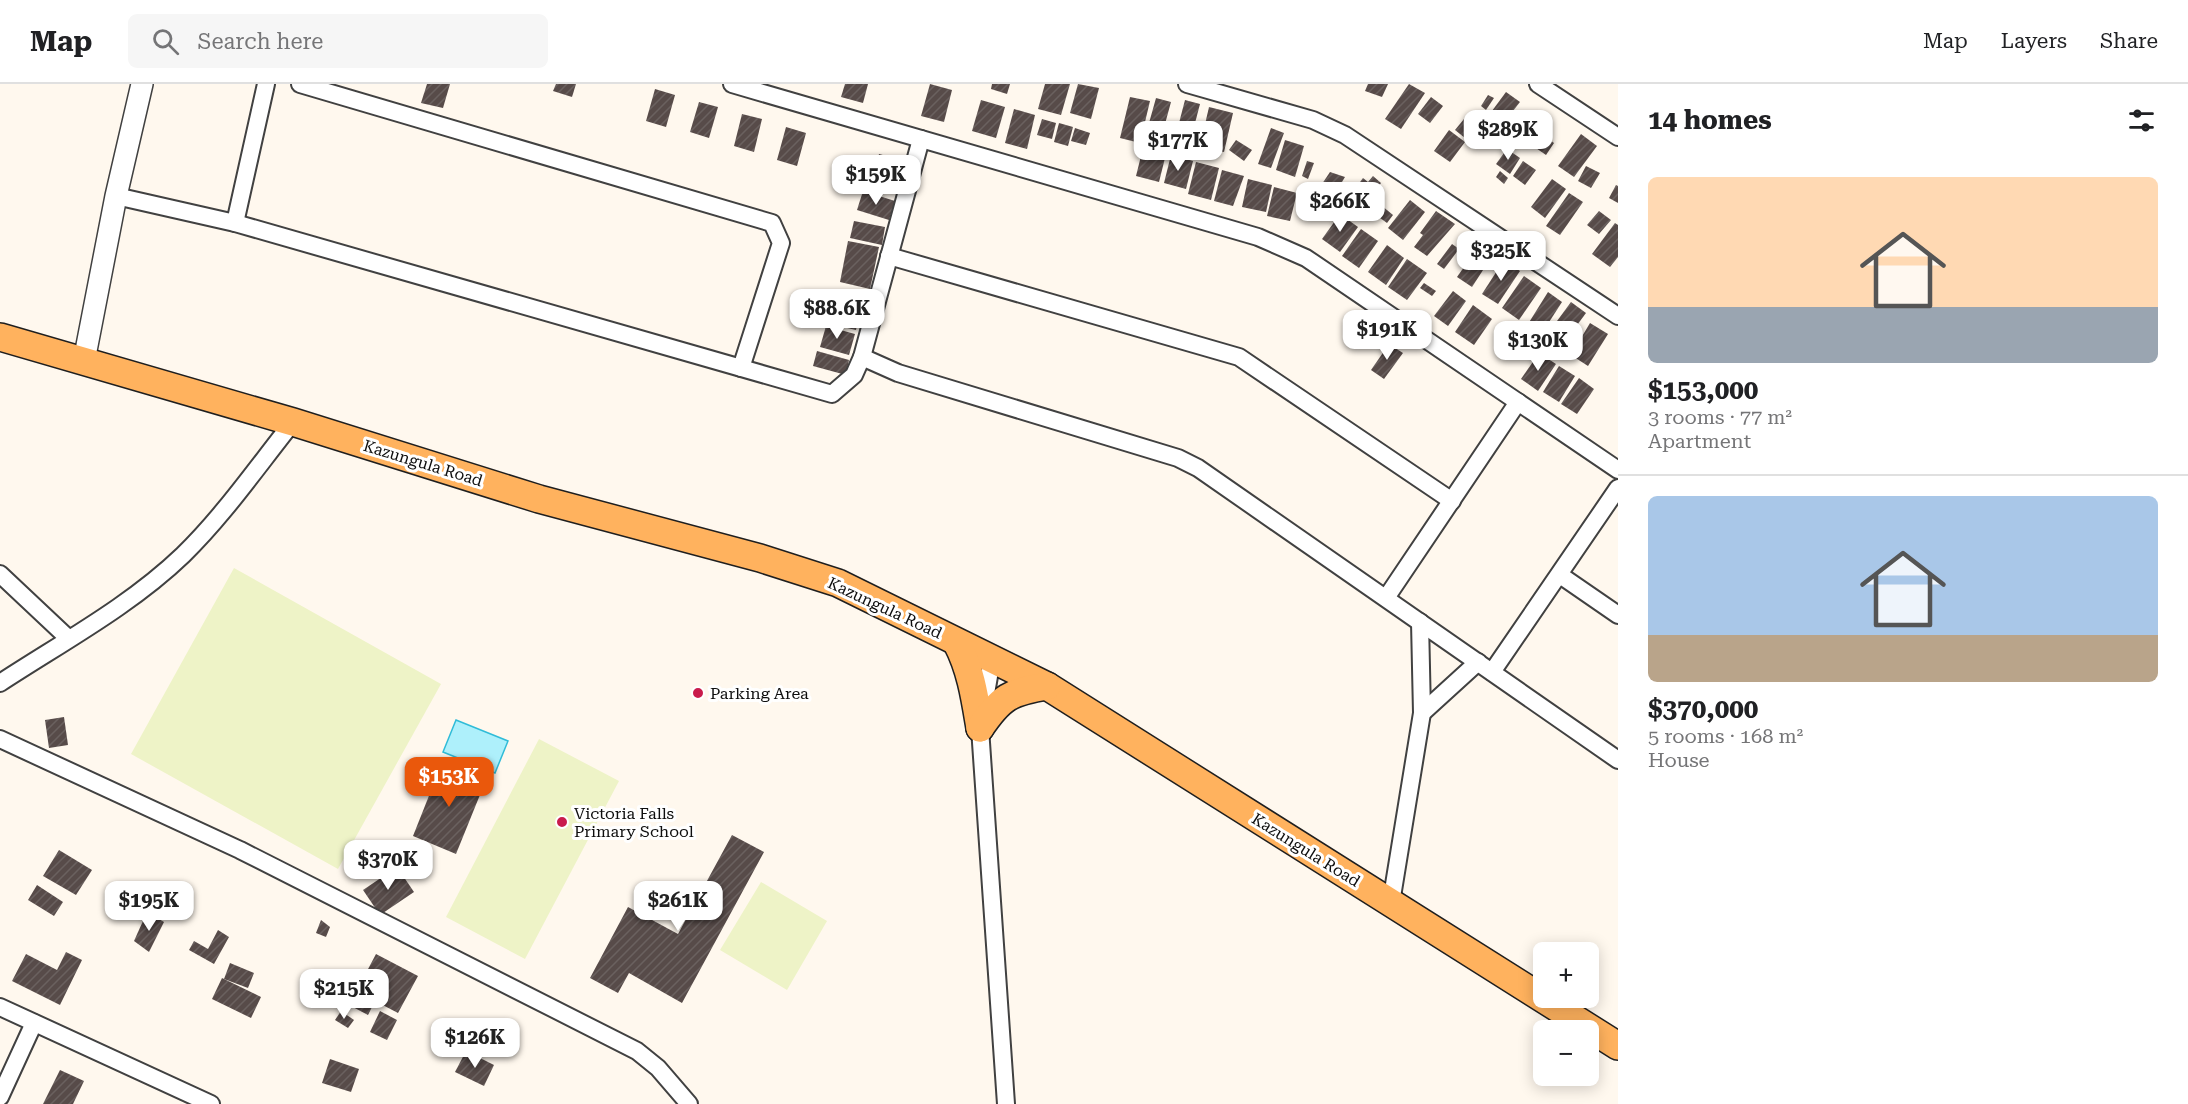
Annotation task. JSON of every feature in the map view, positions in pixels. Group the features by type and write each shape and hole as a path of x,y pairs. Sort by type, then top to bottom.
{"main road":[{"name":"Kazungula Road","path":"0,337 293,422 538,499 760,558 838,583 1047,686 1618,1046"},
{"path":"957,643 967,662 974,686 980,728"},
{"path":"980,728 995,706 1003,699 1023,690 1047,686"}],"street":[{"path":"84,361 142,84"},
{"path":"235,223 266,84"},
{"path":"300,84 772,223 781,243 741,368"},
{"path":"732,84 1268,241 1306,258 1618,470"},
{"path":"1187,84 1313,120 1345,135 1618,316"},
{"path":"1538,84 1618,137"},
{"path":"117,196 235,223 832,394 854,375 862,357 921,139"},
{"path":"889,256 1239,357 1452,501"},
{"path":"862,357 898,373 1178,458 1198,468 1618,760"},
{"path":"1386,598 1518,402"},
{"path":"0,683 125,601 181,557 207,530 293,422"},
{"path":"1422,713 1485,667 1560,575 1618,488"},
{"path":"0,574 68,638"},
{"path":"1560,575 1618,615"},
{"path":"1391,903 1422,713 1420,622"},
{"path":"992,659 980,728 1006,1104"},
{"path":"0,739 240,850 637,1051 658,1068 689,1104"},
{"path":"0,1007 211,1104"},
{"path":"0,1097 34,1023"}],"green space":[{"path":"234,568 441,684 338,869 131,754"},
{"path":"539,739 619,781 525,959 446,917"},
{"path":"761,882 827,921 787,990 720,950"}],"water":[{"path":"456,720 508,741 495,773 443,752"}],"building":[{"path":"427,84 450,84 443,108 421,103"},
{"path":"556,84 576,84 572,97 553,91"},
{"path":"845,84 868,84 863,103 841,97"},
{"path":"930,84 952,90 944,122 921,116"},
{"path":"992,84 1010,84 1007,94 991,89"},
{"path":"1045,84 1070,84 1061,115 1038,109"},
{"path":"1078,84 1099,88 1091,119 1070,113"},
{"path":"1368,84 1388,84 1382,97 1365,91"},
{"path":"1409,84 1425,93 1401,129 1385,119"},
{"path":"655,89 675,95 666,127 646,121"},
{"path":"1506,92 1520,102 1502,125 1489,115"},
{"path":"1488,95 1494,98 1486,110 1481,106"},
{"path":"1130,97 1150,101 1140,143 1120,138"},
{"path":"1431,97 1443,106 1430,123 1418,114"},
{"path":"1156,98 1171,102 1165,124 1172,126 1166,148 1144,141"},
{"path":"981,100 1005,107 996,138 972,131"},
{"path":"1185,100 1200,104 1194,127 1179,123"},
{"path":"699,102 718,107 709,138 690,132"},
{"path":"1209,107 1233,113 1224,152 1200,146"},
{"path":"1014,109 1035,115 1027,149 1005,143"},
{"path":"742,114 762,119 754,152 734,146"},
{"path":"1042,119 1056,123 1052,139 1037,135"},
{"path":"1464,119 1473,126 1465,138 1455,130"},
{"path":"1059,123 1073,127 1068,146 1054,142"},
{"path":"1528,125 1538,133 1528,146 1517,137"},
{"path":"786,127 806,133 797,166 777,160"},
{"path":"1075,128 1090,133 1086,145 1071,141"},
{"path":"1271,128 1284,133 1271,168 1258,164"},
{"path":"1449,130 1465,142 1450,162 1434,151"},
{"path":"1483,132 1490,138 1482,149 1475,144"},
{"path":"1542,134 1554,143 1546,155 1533,146"},
{"path":"1581,134 1597,146 1574,177 1558,166"},
{"path":"1236,140 1252,150 1244,161 1229,150"},
{"path":"1285,140 1304,146 1295,177 1276,170"},
{"path":"1143,148 1166,154 1159,182 1136,176"},
{"path":"1507,149 1520,158 1510,174 1496,164"},
{"path":"879,154 902,160 894,192 871,186"},
{"path":"1171,155 1193,161 1186,189 1164,183"},
{"path":"1307,161 1314,163 1308,179 1302,176"},
{"path":"1523,161 1536,170 1525,185 1513,176"},
{"path":"1196,162 1219,168 1211,200 1188,194"},
{"path":"1586,166 1600,173 1591,188 1578,181"},
{"path":"1222,170 1244,176 1233,206 1214,201"},
{"path":"1500,171 1508,178 1504,184 1496,177"},
{"path":"1330,172 1345,177 1336,192 1322,184"},
{"path":"1373,176 1381,183 1360,212 1346,201 1363,178 1368,182"},
{"path":"1248,179 1272,185 1266,212 1242,207"},
{"path":"1552,179 1566,189 1545,218 1531,207"},
{"path":"1616,185 1618,186 1618,203 1609,198"},
{"path":"1274,187 1297,193 1290,221 1267,216"},
{"path":"863,191 895,201 889,220 857,210"},
{"path":"1569,193 1583,202 1560,235 1546,226"},
{"path":"1410,200 1425,212 1403,240 1388,228"},
{"path":"1376,201 1393,215 1387,223 1369,210"},
{"path":"1436,211 1455,224 1427,256 1414,247 1423,235 1420,233"},
{"path":"1599,211 1611,220 1599,234 1587,225"},
{"path":"1340,214 1358,227 1340,252 1322,239"},
{"path":"854,221 885,227 882,245 850,238"},
{"path":"1615,223 1618,225 1618,257 1610,267 1592,254"},
{"path":"1361,229 1378,241 1359,268 1342,256"},
{"path":"848,241 879,247 870,289 840,282"},
{"path":"1452,244 1459,249 1444,269 1437,264"},
{"path":"1387,245 1404,258 1386,285 1368,272"},
{"path":"1471,257 1485,267 1472,287 1457,277"},
{"path":"1407,259 1427,273 1407,300 1388,287"},
{"path":"1504,260 1520,271 1498,304 1482,294"},
{"path":"1524,276 1541,288 1519,320 1502,308"},
{"path":"1424,283 1436,291 1432,296 1420,288"},
{"path":"1453,291 1466,301 1448,326 1434,316"},
{"path":"1548,292 1562,302 1542,333 1528,324"},
{"path":"1571,302 1586,313 1561,347 1546,336"},
{"path":"830,304 860,311 856,330 825,323"},
{"path":"1473,305 1492,319 1474,345 1455,332"},
{"path":"1590,323 1608,334 1588,366 1571,355"},
{"path":"826,326 855,334 849,355 820,347"},
{"path":"1389,344 1403,353 1384,379 1371,370"},
{"path":"817,351 849,360 846,375 813,366"},
{"path":"1539,353 1556,364 1538,391 1521,379"},
{"path":"1559,366 1575,376 1559,402 1543,392"},
{"path":"1579,378 1594,389 1577,414 1561,404"},
{"path":"64,717 68,745 49,748 45,720"},
{"path":"442,763 486,780 456,854 413,836"},
{"path":"732,835 764,852 682,1003 629,973 618,993 590,978 628,907 678,934"},
{"path":"59,850 92,870 76,895 43,876"},
{"path":"397,867 414,892 380,915 363,890"},
{"path":"37,885 63,902 54,916 28,900"},
{"path":"147,912 164,922 149,952 134,941"},
{"path":"321,920 330,927 326,937 316,933"},
{"path":"218,930 229,937 214,964 189,950 194,941 208,949"},
{"path":"66,952 82,960 60,1005 12,981 26,954 57,970"},
{"path":"376,954 418,976 398,1013 375,1001 368,1015 349,1005"},
{"path":"230,963 254,973 248,988 224,979"},
{"path":"222,978 261,997 251,1018 212,999"},
{"path":"341,1011 354,1020 348,1028 335,1020"},
{"path":"380,1011 397,1020 387,1040 370,1032"},
{"path":"466,1051 494,1065 484,1086 455,1072"},
{"path":"330,1059 359,1069 351,1092 322,1083"},
{"path":"60,1070 84,1081 73,1104 43,1104"}],"place":[{"name":"Parking Area","path":"698,693"},
{"name":"Victoria Falls Primary School","path":"562,822"}]}
